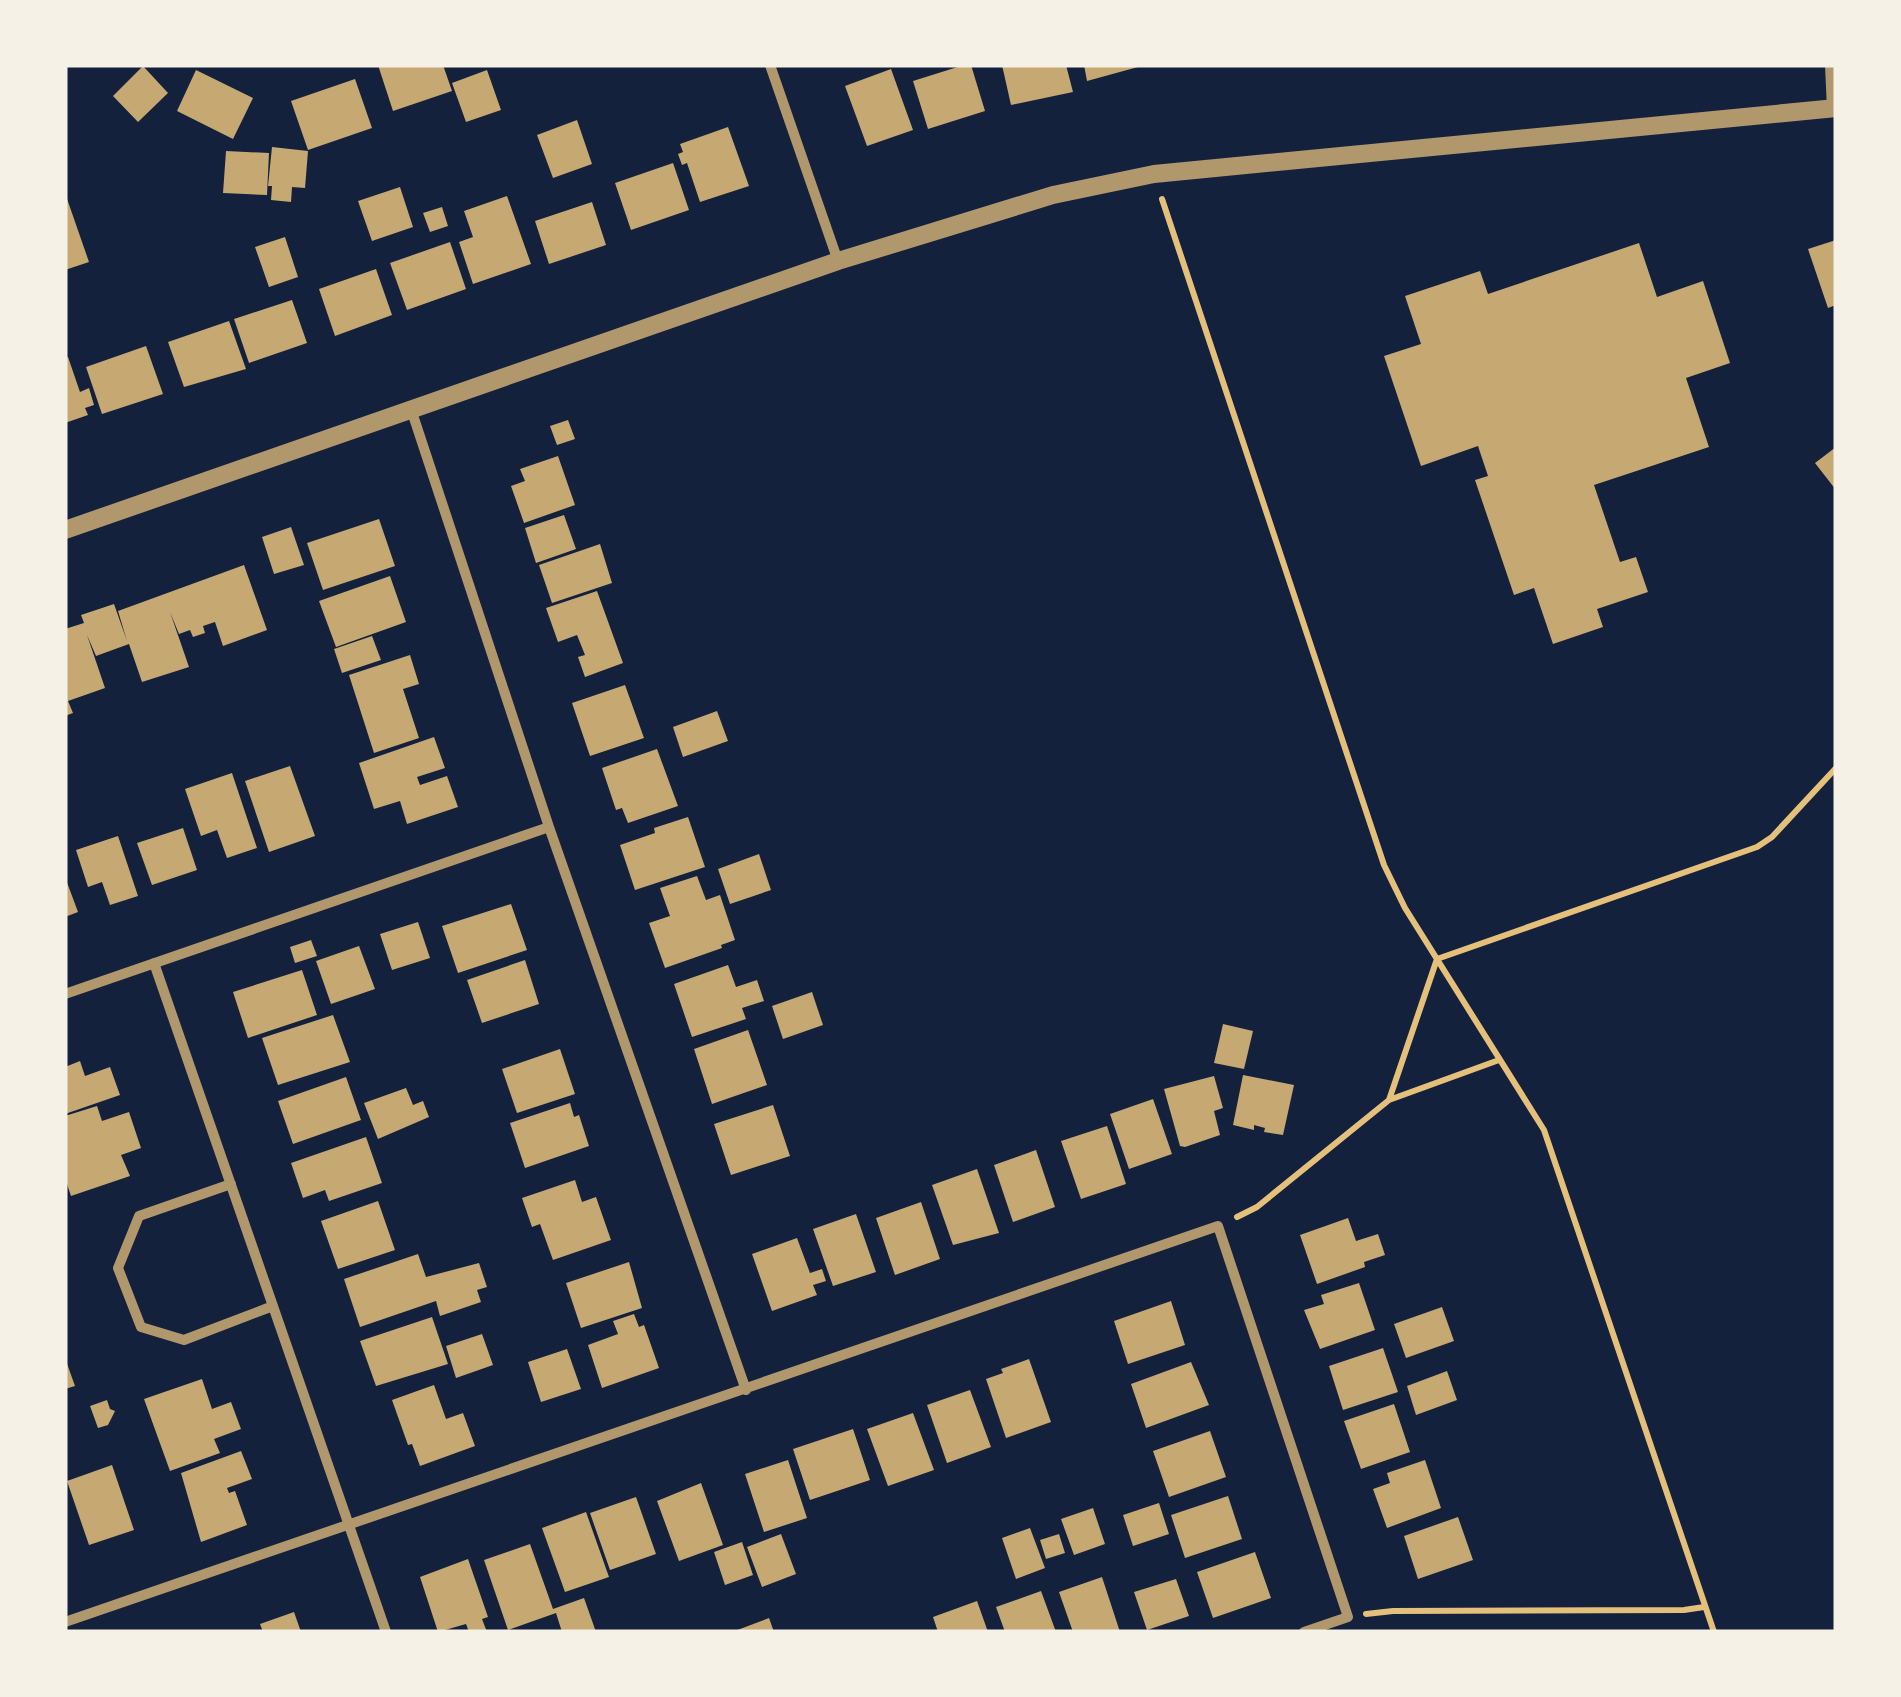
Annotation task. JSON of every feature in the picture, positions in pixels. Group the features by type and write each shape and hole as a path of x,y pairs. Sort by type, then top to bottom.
{"street":[{"path":"770,65 838,262"},
{"path":"65,530 838,262 1053,196 1154,174 1834,108 1830,65"},
{"path":"411,409 549,827 746,1390"},
{"path":"65,994 549,827"},
{"path":"154,963 386,1632"},
{"path":"231,1184 139,1216 118,1268 141,1327 184,1340 273,1306"},
{"path":"65,1622 1218,1226 1348,1617 1304,1632"}],"path":[{"path":"1154,174 1384,865 1405,908 1544,1130 1714,1632"},
{"path":"1438,959 1757,847 1772,837 1836,768"},
{"path":"1389,1100 1438,959"},
{"path":"1218,1226 1257,1207 1389,1100 1498,1060"},
{"path":"1348,1617 1392,1611 1704,1607"}],"building":[{"path":"378,65 443,65 452,91 393,111"},
{"path":"971,65 985,111 928,129 913,81"},
{"path":"1002,65 1066,65 1073,92 1011,105"},
{"path":"1084,65 1138,65 1138,67 1087,81"},
{"path":"143,66 168,93 138,122 113,96"},
{"path":"891,69 913,130 867,146 845,86"},
{"path":"196,70 253,98 233,139 177,111"},
{"path":"487,70 501,110 466,122 452,83"},
{"path":"355,79 372,128 308,150 291,101"},
{"path":"577,120 592,164 553,178 537,135"},
{"path":"728,127 749,186 700,202 687,163 682,165 678,154 683,152 680,144"},
{"path":"272,147 308,151 305,188 292,187 291,202 271,200 272,186 268,186"},
{"path":"226,151 269,153 267,195 223,193"},
{"path":"673,163 689,210 631,230 615,183"},
{"path":"400,187 413,227 372,241 358,201"},
{"path":"65,193 89,262 65,270"},
{"path":"507,196 531,264 473,284 459,242 473,237 464,211"},
{"path":"592,202 606,245 549,264 535,221"},
{"path":"442,207 448,226 430,232 423,213"},
{"path":"285,237 298,277 269,287 255,247"},
{"path":"1836,240 1836,305 1828,308 1808,249"},
{"path":"450,242 466,289 407,310 390,263"},
{"path":"1639,243 1657,297 1703,281 1730,363 1686,378 1709,447 1594,485 1620,562 1636,557 1648,592 1597,609 1603,627 1553,644 1534,588 1514,595 1475,480 1488,476 1478,446 1421,466 1384,356 1421,344 1405,296 1480,271 1488,294"},
{"path":"376,269 392,315 335,336 319,289"},
{"path":"292,300 307,343 249,363 234,319"},
{"path":"229,321 246,369 184,387 168,342"},
{"path":"146,346 163,394 102,414 86,367"},
{"path":"68,357 80,392 89,388 94,405 85,408 88,415 65,423 65,358"},
{"path":"568,420 575,439 557,445 550,426"},
{"path":"1836,447 1836,490 1815,463"},
{"path":"558,456 575,505 524,523 511,486 525,481 520,469"},
{"path":"564,515 576,549 536,563 525,528"},
{"path":"379,519 395,566 323,590 307,543"},
{"path":"291,527 304,565 274,574 262,537"},
{"path":"600,544 612,583 552,603 539,565"},
{"path":"244,565 267,630 223,646 215,622 203,626 205,633 193,637 190,630 179,634 170,612 189,667 142,682 129,644 96,656 87,635 105,688 68,701 73,713 65,716 65,629 84,623 81,615 114,604 127,641 118,611"},
{"path":"390,576 406,622 336,647 319,601"},
{"path":"597,591 623,663 585,677 578,657 585,655 577,635 558,642 546,608"},
{"path":"372,636 381,660 342,673 334,649"},
{"path":"410,655 419,684 403,689 419,738 374,753 349,675"},
{"path":"625,685 644,738 590,756 572,703"},
{"path":"717,711 728,741 683,757 673,727"},
{"path":"434,737 445,768 417,777 420,785 447,776 458,807 407,824 400,801 374,809 359,763"},
{"path":"657,749 678,806 628,823 622,808 616,810 602,768"},
{"path":"290,766 315,836 269,852 245,781"},
{"path":"232,773 257,848 227,858 217,830 201,836 185,789"},
{"path":"688,817 705,867 635,890 620,845"},
{"path":"183,828 197,870 152,885 137,843"},
{"path":"118,836 138,896 110,905 102,882 88,887 76,850"},
{"path":"759,854 771,890 730,904 718,869"},
{"path":"697,876 706,900 720,895 735,940 665,968 649,923 670,916 660,888"},
{"path":"65,877 78,912 65,917"},
{"path":"511,904 527,950 458,973 442,926"},
{"path":"418,922 430,958 392,970 380,934"},
{"path":"311,940 317,956 295,963 290,947"},
{"path":"359,946 375,989 331,1004 316,961"},
{"path":"525,960 539,1004 482,1023 467,980"},
{"path":"728,965 736,987 757,980 764,1001 742,1008 746,1019 692,1037 674,984"},
{"path":"302,970 317,1015 248,1038 233,992"},
{"path":"812,992 823,1025 783,1039 772,1006"},
{"path":"333,1015 350,1062 278,1085 262,1038"},
{"path":"1223,1024 1253,1031 1244,1069 1214,1063"},
{"path":"748,1030 767,1085 712,1104 694,1049"},
{"path":"560,1049 575,1094 517,1113 502,1069"},
{"path":"80,1061 85,1076 110,1067 120,1095 65,1114 65,1067"},
{"path":"1243,1075 1294,1085 1283,1135 1264,1132 1265,1128 1254,1125 1254,1130 1233,1125"},
{"path":"1214,1076 1223,1108 1214,1111 1220,1135 1180,1146 1164,1089"},
{"path":"346,1077 361,1120 293,1144 278,1101"},
{"path":"406,1088 413,1105 423,1101 429,1117 378,1139 364,1103"},
{"path":"1153,1099 1172,1154 1129,1169 1110,1114"},
{"path":"570,1103 574,1117 579,1115 589,1146 525,1168 510,1123"},
{"path":"773,1105 790,1156 731,1175 714,1124"},
{"path":"97,1106 102,1121 129,1112 141,1148 121,1155 130,1176 71,1196 65,1178 65,1116"},
{"path":"1107,1126 1126,1184 1081,1199 1061,1141"},
{"path":"366,1137 382,1183 329,1201 325,1190 303,1198 291,1163"},
{"path":"1036,1150 1055,1207 1013,1222 994,1165"},
{"path":"977,1169 999,1233 953,1245 932,1185"},
{"path":"575,1180 582,1202 596,1197 611,1240 553,1260 540,1224 532,1227 522,1198"},
{"path":"378,1201 395,1250 338,1269 321,1221"},
{"path":"921,1202 940,1259 895,1275 876,1218"},
{"path":"856,1214 876,1272 833,1286 813,1229"},
{"path":"1348,1218 1356,1241 1378,1234 1385,1255 1364,1262 1365,1267 1317,1284 1300,1235"},
{"path":"797,1238 810,1273 822,1269 826,1281 813,1285 817,1295 772,1311 752,1254"},
{"path":"418,1254 426,1277 479,1263 487,1287 477,1290 481,1302 440,1316 436,1301 360,1327 344,1279"},
{"path":"629,1262 642,1308 581,1328 566,1283"},
{"path":"1359,1283 1375,1330 1320,1349 1304,1310 1324,1304 1321,1295"},
{"path":"1171,1301 1185,1345 1128,1364 1114,1321"},
{"path":"1442,1307 1454,1341 1406,1358 1394,1324"},
{"path":"634,1314 639,1327 644,1325 659,1368 602,1388 588,1345 618,1334 613,1321"},
{"path":"432,1317 448,1364 376,1386 360,1341"},
{"path":"482,1334 493,1365 456,1378 446,1346"},
{"path":"1383,1348 1398,1392 1343,1410 1329,1366"},
{"path":"567,1349 581,1389 541,1402 528,1362"},
{"path":"65,1358 75,1386 65,1389"},
{"path":"1029,1359 1051,1422 1006,1438 986,1379"},
{"path":"1191,1362 1209,1405 1146,1428 1131,1384"},
{"path":"1447,1371 1457,1400 1416,1415 1407,1386"},
{"path":"202,1379 212,1409 231,1402 241,1429 214,1439 220,1453 170,1471 144,1399"},
{"path":"434,1385 446,1419 463,1413 475,1446 420,1466 392,1400"},
{"path":"970,1390 991,1447 947,1463 927,1405"},
{"path":"107,1400 115,1411 108,1425 98,1428 90,1406"},
{"path":"1394,1404 1410,1452 1361,1469 1344,1421"},
{"path":"913,1413 934,1470 888,1486 867,1429"},
{"path":"853,1429 870,1480 810,1500 793,1449"},
{"path":"1210,1431 1226,1477 1169,1497 1153,1451"},
{"path":"241,1451 252,1479 227,1488 229,1493 235,1491 247,1525 201,1542 181,1473"},
{"path":"788,1460 807,1518 764,1532 745,1474"},
{"path":"1425,1460 1441,1508 1387,1528 1373,1489 1390,1483 1387,1473"},
{"path":"112,1465 134,1530 89,1545 67,1481"},
{"path":"701,1483 723,1545 679,1561 657,1501"},
{"path":"1228,1496 1242,1539 1185,1558 1171,1515"},
{"path":"636,1497 656,1554 610,1570 590,1513"},
{"path":"1159,1503 1169,1534 1133,1546 1123,1515"},
{"path":"1093,1508 1105,1544 1074,1555 1061,1519"},
{"path":"586,1512 609,1577 565,1592 542,1528"},
{"path":"1458,1517 1473,1560 1418,1579 1404,1536"},
{"path":"1030,1528 1045,1568 1016,1579 1002,1538"},
{"path":"781,1534 796,1574 762,1587 747,1547"},
{"path":"1059,1534 1065,1553 1046,1559 1040,1540"},
{"path":"742,1542 753,1575 725,1585 714,1552"},
{"path":"530,1544 553,1609 584,1598 596,1632 562,1632 556,1613 508,1630 484,1560"},
{"path":"1255,1552 1271,1598 1213,1618 1197,1572"},
{"path":"468,1559 488,1617 482,1619 487,1632 469,1632 466,1624 438,1632 420,1577"},
{"path":"1102,1577 1120,1632 1073,1632 1059,1592"},
{"path":"1176,1579 1189,1616 1147,1630 1134,1592"},
{"path":"1041,1591 1056,1632 1005,1632 996,1607"},
{"path":"977,1601 988,1632 938,1632 933,1617"},
{"path":"294,1612 301,1632 263,1632 260,1624"},
{"path":"769,1618 774,1632 732,1632"}]}
